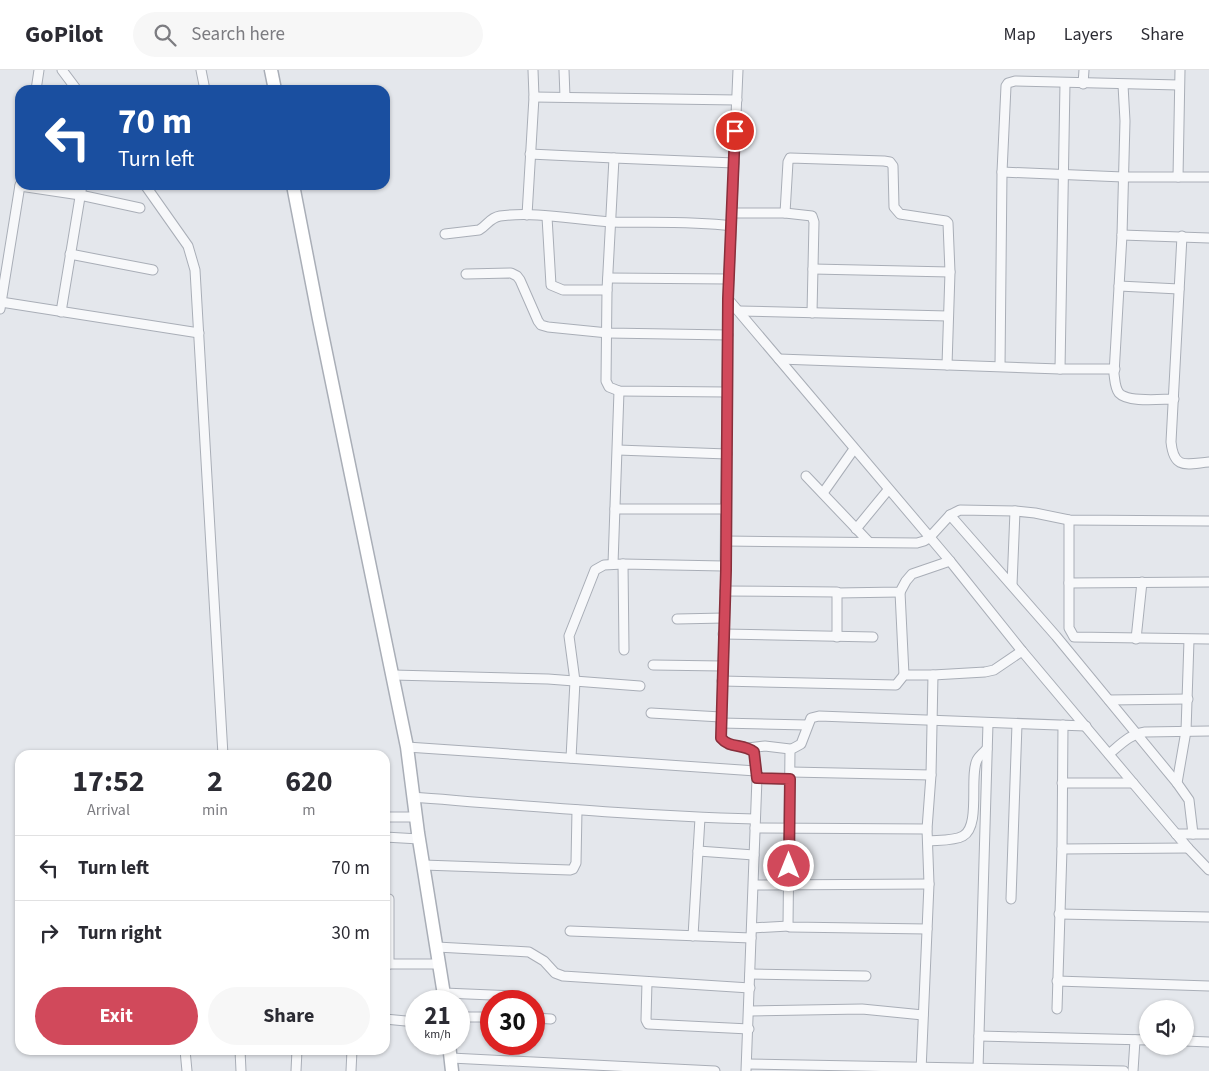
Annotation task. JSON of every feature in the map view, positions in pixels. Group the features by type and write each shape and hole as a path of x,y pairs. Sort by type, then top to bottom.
{"street":[{"path":"37,85 39,70"},
{"path":"62,70 73,85"},
{"path":"201,70 204,85"},
{"path":"271,70 274,85"},
{"path":"527,215 534,97 533,70"},
{"path":"564,70 565,97"},
{"path":"738,70 728,299 726,541 721,738 725,743 732,746 748,748 765,746 790,749 801,744 807,725 814,716 1086,726"},
{"path":"1083,84 1084,70"},
{"path":"1178,177 1180,70"},
{"path":"1000,366 1002,172 1006,86 1008,83 1015,81 1179,85"},
{"path":"1060,369 1064,83"},
{"path":"1123,85 1125,121 1124,177 1114,374 1116,387 1124,397 1133,399 1174,399"},
{"path":"534,97 736,100"},
{"path":"530,154 734,162"},
{"path":"614,158 607,290 606,381 609,387 619,390 727,392"},
{"path":"785,213 788,162 790,158 890,162 893,166 894,207 896,211 900,214 946,220 948,223 950,272 947,365"},
{"path":"1002,172 1124,177 1209,177"},
{"path":"19,190 1,291 1,306 61,312 199,333"},
{"path":"47,190 140,208"},
{"path":"61,312 81,190"},
{"path":"149,190 188,246 195,270 223,750"},
{"path":"294,190 407,747 419,840 443,990"},
{"path":"732,213 808,214 813,218 812,313"},
{"path":"445,234 479,230 492,218 500,216 527,215 612,222 702,222 731,226"},
{"path":"547,217 551,285 554,288 564,290 607,290"},
{"path":"1122,236 1209,238"},
{"path":"1182,236 1171,442 1175,459 1181,463 1209,462"},
{"path":"70,254 153,270"},
{"path":"813,269 950,272"},
{"path":"466,274 511,274 517,276 541,325 548,327 608,332 728,335"},
{"path":"608,278 729,279"},
{"path":"1119,286 1179,289"},
{"path":"728,299 1133,783 1209,870"},
{"path":"739,311 948,316"},
{"path":"779,359 1060,369 1115,369"},
{"path":"613,564 619,390"},
{"path":"823,494 854,449"},
{"path":"618,450 727,454"},
{"path":"806,476 868,541"},
{"path":"856,529 888,490"},
{"path":"615,510 726,509"},
{"path":"726,541 917,543 929,538 950,515 960,510 1015,511 1069,520 1209,521"},
{"path":"1012,585 1015,511"},
{"path":"950,515 1012,585 1177,783 1189,800 1193,834"},
{"path":"1069,520 1069,628 1074,637 1209,639"},
{"path":"722,681 896,685 904,675 900,592 912,574 950,562"},
{"path":"571,758 575,681 569,636 595,570 604,565 613,564 720,566 725,568"},
{"path":"623,564 624,650"},
{"path":"1136,639 1142,582"},
{"path":"1069,583 1209,582"},
{"path":"725,591 900,592"},
{"path":"837,593 837,637"},
{"path":"677,619 724,618"},
{"path":"723,634 873,637"},
{"path":"1177,783 1186,731 1189,640"},
{"path":"904,675 933,676 985,672 994,670 1022,651"},
{"path":"652,665 722,666"},
{"path":"393,675 575,681 640,686"},
{"path":"921,1069 929,884 927,829 931,775 933,676"},
{"path":"1109,700 1188,699"},
{"path":"651,713 721,720 807,725"},
{"path":"978,1069 988,723"},
{"path":"1011,899 1017,724"},
{"path":"1057,1009 1058,914 1062,849 1062,725"},
{"path":"1109,754 1129,737 1137,733 1209,731"},
{"path":"407,747 571,758 757,774 931,775"},
{"path":"748,748 755,755 757,774 747,1067 1124,1071"},
{"path":"789,926 790,749"},
{"path":"928,841 958,837 966,832 971,822 973,811 975,766 978,759 987,749"},
{"path":"1062,783 1133,783"},
{"path":"413,797 700,818 789,828 927,829"},
{"path":"423,865 573,869 576,863 577,810"},
{"path":"390,816 416,817"},
{"path":"693,936 700,818"},
{"path":"1176,834 1209,834"},
{"path":"390,837 419,840"},
{"path":"1062,849 1188,848"},
{"path":"698,851 754,854"},
{"path":"754,885 929,884"},
{"path":"1058,914 1209,917"},
{"path":"752,928 789,926 927,929"},
{"path":"570,931 751,938"},
{"path":"437,947 529,952 544,961 555,973 563,976 750,988"},
{"path":"390,964 439,964"},
{"path":"750,974 866,976"},
{"path":"1057,981 1209,986"},
{"path":"647,982 646,1020 648,1024 749,1029"},
{"path":"750,1011 862,1009 923,1015"},
{"path":"545,1019 551,1019"},
{"path":"390,1020 405,1021"},
{"path":"979,1036 1139,1040"},
{"path":"1133,1071 1134,1040"},
{"path":"1194,1042 1209,1042"},
{"path":"185,1055 186,1071"},
{"path":"240,1055 241,1071"},
{"path":"296,1071 297,1055"},
{"path":"351,1071 352,1055"},
{"path":"452,1065 715,1071"}],"route":[{"path":"735,131 728,299 726,570 721,738 727,745 745,746 754,752 757,778 790,779 789,866"}]}
